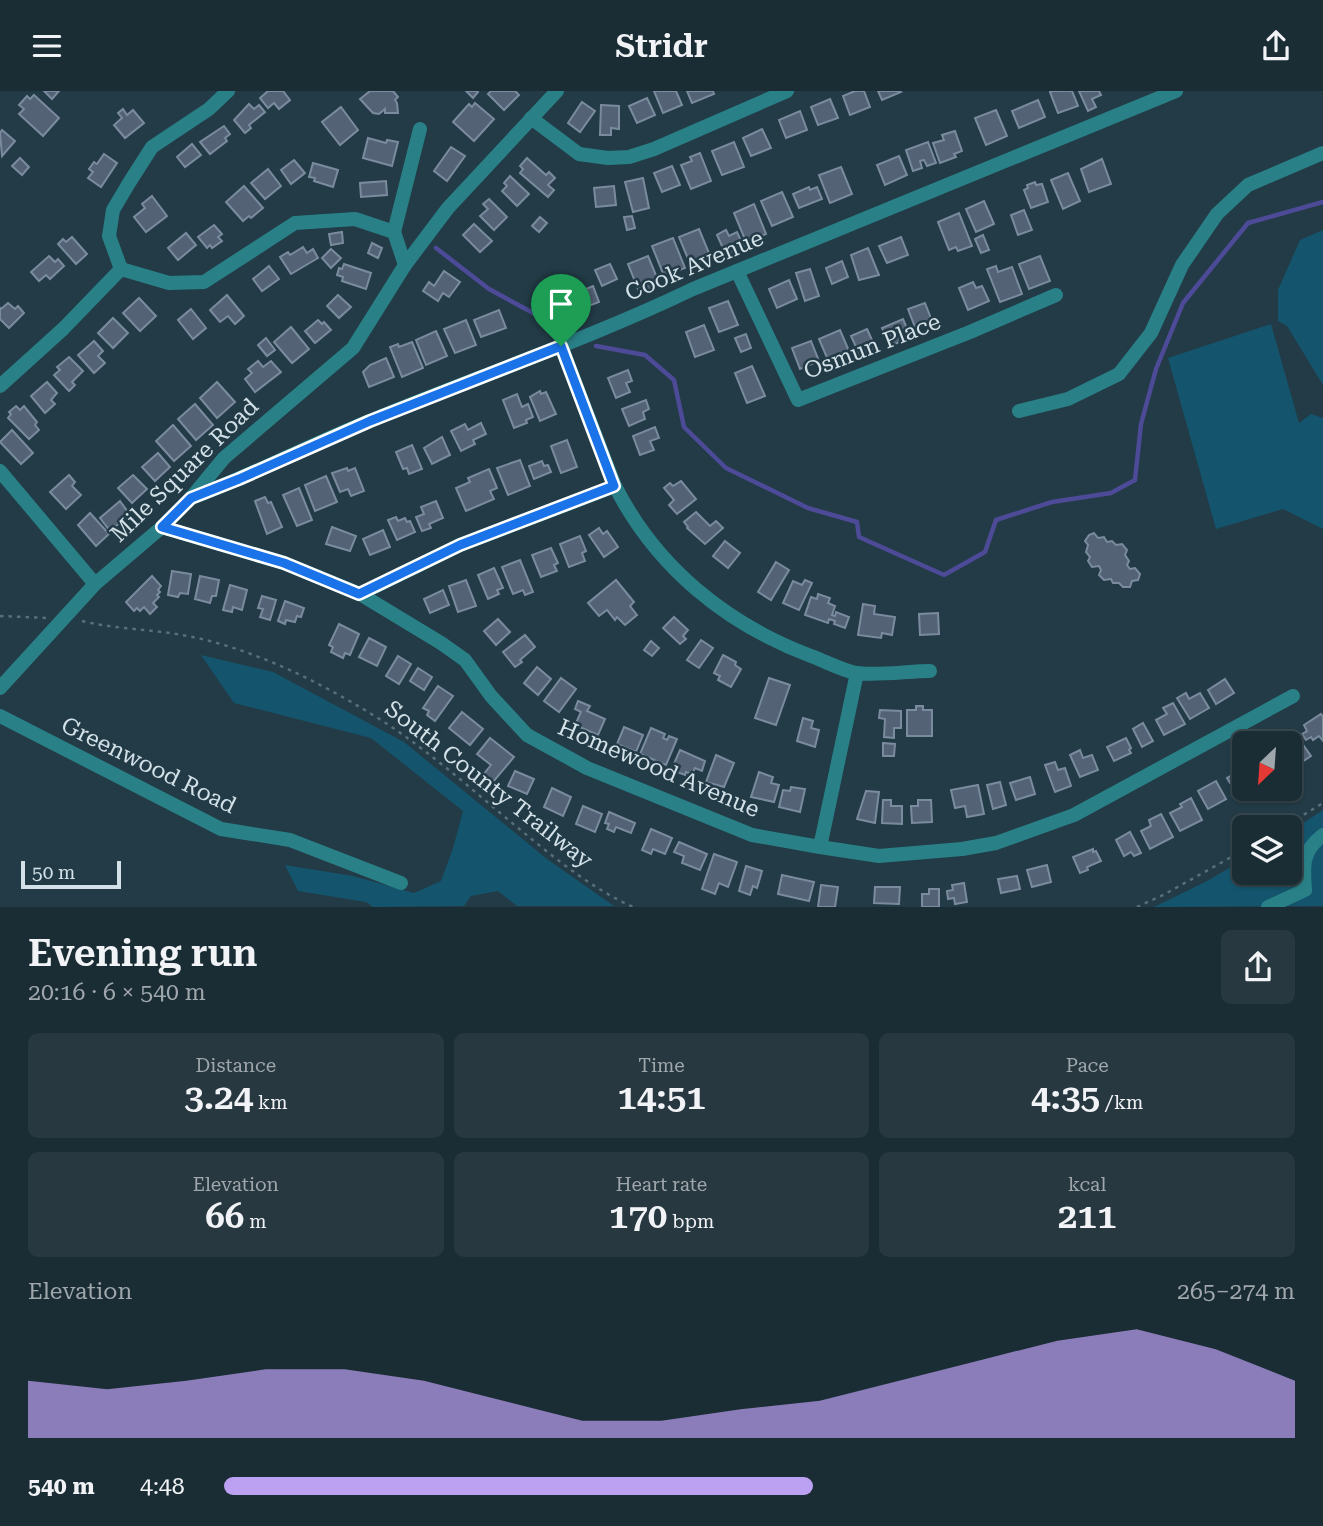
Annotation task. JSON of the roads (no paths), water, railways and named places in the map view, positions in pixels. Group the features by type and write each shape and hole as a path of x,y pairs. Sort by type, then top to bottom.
{"street":[{"path":"121,269 109,236 113,210 129,183 152,147 209,109 228,91"},
{"name":"Mile Square Road","path":"0,688 95,584 162,527 191,498 224,458 353,348 405,265 448,208 556,91"},
{"path":"531,118 579,154 608,158 629,157 654,149 788,91"},
{"name":"Cook Avenue","path":"191,498 370,421 561,346 1176,91"},
{"path":"405,265 394,232 420,129"},
{"path":"1019,411 1068,399 1119,374 1151,333 1182,265 1217,215 1248,185 1323,153"},
{"path":"121,269 169,283 204,282 295,223 355,219 394,232"},
{"path":"0,386 63,330 121,269"},
{"name":"Osmun Place","path":"737,271 797,400 1056,295"},
{"path":"561,346 614,486 648,538 688,585 733,618 779,644 857,673 930,671"},
{"path":"0,471 95,584"},
{"path":"359,594 460,545 614,486"},
{"name":"Homewood Avenue","path":"162,527 284,563 359,594 442,643 465,660 491,696 527,735 587,768 752,835 879,856 962,849 996,842 1074,815 1293,696"},
{"path":"820,847 857,673"},
{"name":"Greenwood Road","path":"0,716 221,829 290,840 401,883"},
{"path":"1268,907 1306,890 1306,852 1323,835"}],"waterway":[{"path":"596,346 645,355 674,380 684,427 726,468 808,508 857,522 859,537 944,575 985,552 996,520 1052,502 1111,493 1135,480 1141,424 1156,369 1183,303 1248,223 1323,202"},
{"path":"436,248 489,289 557,326"}]}
